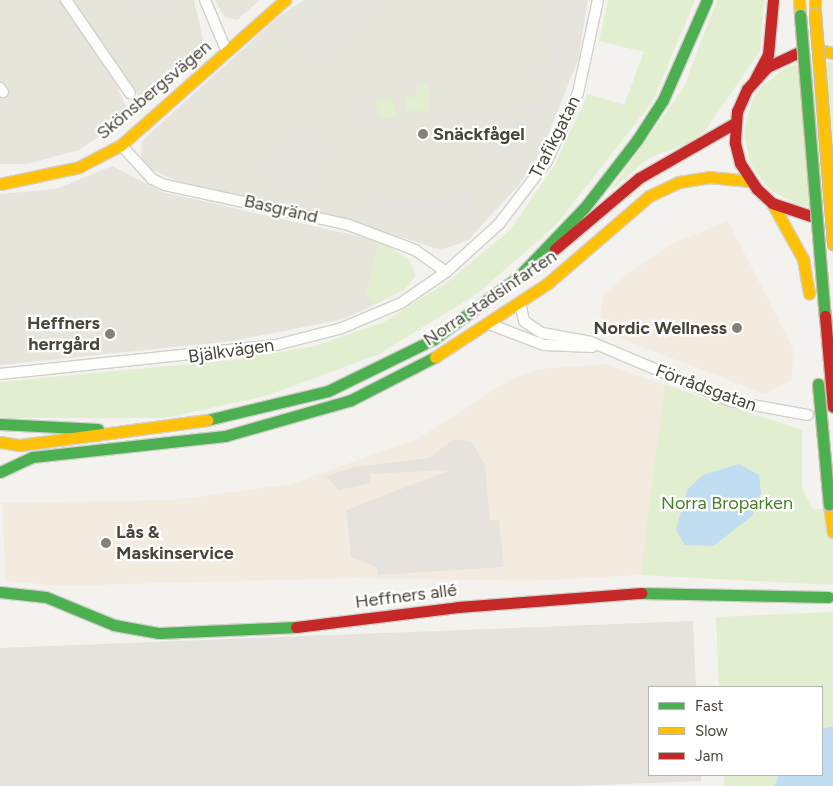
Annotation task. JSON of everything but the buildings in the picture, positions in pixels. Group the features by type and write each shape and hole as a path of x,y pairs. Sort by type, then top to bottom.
{"main road":[{"name":"Skönsbergsvägen","path":"0,184 79,167 120,145 285,0"},
{"path":"516,280 585,207 637,140 663,100 707,0"},
{"path":"773,0 768,55 742,99 735,123 737,154 750,181 772,203 803,259 809,293 833,532"},
{"path":"799,0 833,407"},
{"path":"814,0 833,244"},
{"path":"755,79 797,53"},
{"name":"Norra stadsinfarten","path":"0,471 5,459 1,442 20,445 222,419 328,391 434,339 516,280 639,178 735,123"},
{"name":"Norra stadsinfarten","path":"0,471 32,457 171,444 288,421 351,400 412,370 489,324 520,303 649,196 679,182 709,177 750,181"},
{"path":"772,203 812,216"},
{"name":"Norra stadsinfarten","path":"0,424 140,431"},
{"name":"Heffners allé","path":"0,592 46,597 114,625 158,633 294,626 458,607 650,592 825,597"}],"street":[{"path":"66,0 130,93"},
{"path":"205,0 227,52"},
{"name":"Trafikgatan","path":"446,272 499,224 547,161 578,93 598,0"},
{"name":"Basgränd","path":"120,145 152,179 165,185 346,224 415,250 446,272"},
{"name":"Bjälkvägen","path":"0,374 213,354 308,338 387,309 446,272"},
{"name":"Förrådsgatan","path":"520,303 524,321 534,330 577,337 732,402 808,416"},
{"name":"Förrådsgatan","path":"489,324 544,345 608,350"}],"shaded area":[{"path":"0,0 61,0 109,69 130,115 79,150 27,164 0,164"},
{"path":"73,0 194,0 203,39 201,48 139,97"},
{"path":"134,0 167,0 140,19 128,4"},
{"path":"215,0 260,0 237,20 225,17"},
{"path":"304,0 588,0 578,60 542,150 518,186 468,240 441,250 335,216 191,187 146,167 141,155 142,141 279,16"},
{"path":"312,0 368,0 374,6 365,16 370,22 322,62 288,20"},
{"path":"563,0 583,0 574,53 557,94 540,85 554,52"},
{"path":"531,103 550,111 515,164 501,153 489,152 513,117 523,117"},
{"path":"298,132 328,155 300,191 271,169"},
{"path":"112,166 162,192 380,241 366,292 374,305 344,319 232,341 0,365 0,194 56,189"},
{"path":"464,189 473,189 472,214 462,214 462,225 378,220 378,201 450,201"},
{"path":"728,221 793,348 792,380 764,394 599,330 603,296 632,270 671,244"},
{"path":"607,364 665,385 640,575 530,581 353,578 54,586 6,581 2,503 173,500 291,484 417,439 510,380 539,369"},
{"path":"454,439 472,442 485,465 490,520 499,520 504,567 378,575 377,567 351,557 346,510 450,470 370,474 371,483 339,490 326,476 354,467 429,458"},
{"path":"693,621 696,686 648,686 648,776 701,776 701,781 574,786 0,786 0,648"}],"green space":[{"path":"608,0 695,0 653,101 556,225 478,293 379,354 269,395 165,418 0,418 0,382 232,360 315,346 382,323 449,281 510,230 554,166 588,94 624,105 644,52 599,41"},
{"path":"717,0 764,0 760,51 705,131 691,142 649,158 610,191 683,89"},
{"path":"819,61 833,63 833,205 816,207 798,205 770,190 750,163 744,132 752,101 761,87 787,67"},
{"path":"418,85 429,85 430,111 407,111 405,99 416,96"},
{"path":"392,96 397,117 380,119 375,101"},
{"path":"380,241 409,260 416,276 404,290 374,305 366,293"},
{"name":"Norra Broparken","path":"665,385 802,430 802,488 813,509 833,509 833,585 640,575"},
{"path":"833,612 833,726 823,729 823,686 719,686 716,617"},
{"path":"724,776 779,776 774,786 724,786"}],"water":[{"path":"739,464 759,475 761,493 752,516 713,546 685,545 676,530 687,490 703,475"},
{"path":"833,726 833,786 774,786 779,776 823,776 823,729"}],"traffic: fast":[{"path":"516,279 585,207 637,140 663,100 707,0"},
{"path":"800,15 825,316"},
{"path":"207,420 328,391 434,339 525,272"},
{"path":"0,472 32,457 225,436 351,400 435,357"},
{"path":"818,384 829,505"},
{"path":"0,424 98,429"},
{"path":"0,592 46,597 114,625 159,633 296,627"},
{"path":"641,593 828,597"}],"traffic: slow":[{"path":"0,184 79,167 121,145 285,0"},
{"path":"799,0 800,15"},
{"path":"815,0 815,14"},
{"path":"815,14 833,244"},
{"path":"823,51 833,53"},
{"path":"435,357 548,283 649,196 679,182 709,177 750,181"},
{"path":"772,203 803,259 809,293"},
{"path":"0,442 20,445 207,420"},
{"path":"829,505 833,532"}],"traffic: jam":[{"path":"755,79 768,55 773,0"},
{"path":"797,53 767,67 747,89 737,111 735,143 740,163 757,189 772,203 811,216"},
{"path":"555,249 639,178 735,123"},
{"path":"825,316 833,407"},
{"path":"296,627 458,607 641,593"}],"place":[{"name":"Snäckfågel","path":"423,134"},
{"name":"Nordic Wellness","path":"737,328"},
{"name":"Heffners herrgård","path":"110,334"},
{"name":"Lås & Maskinservice","path":"106,543"}]}
